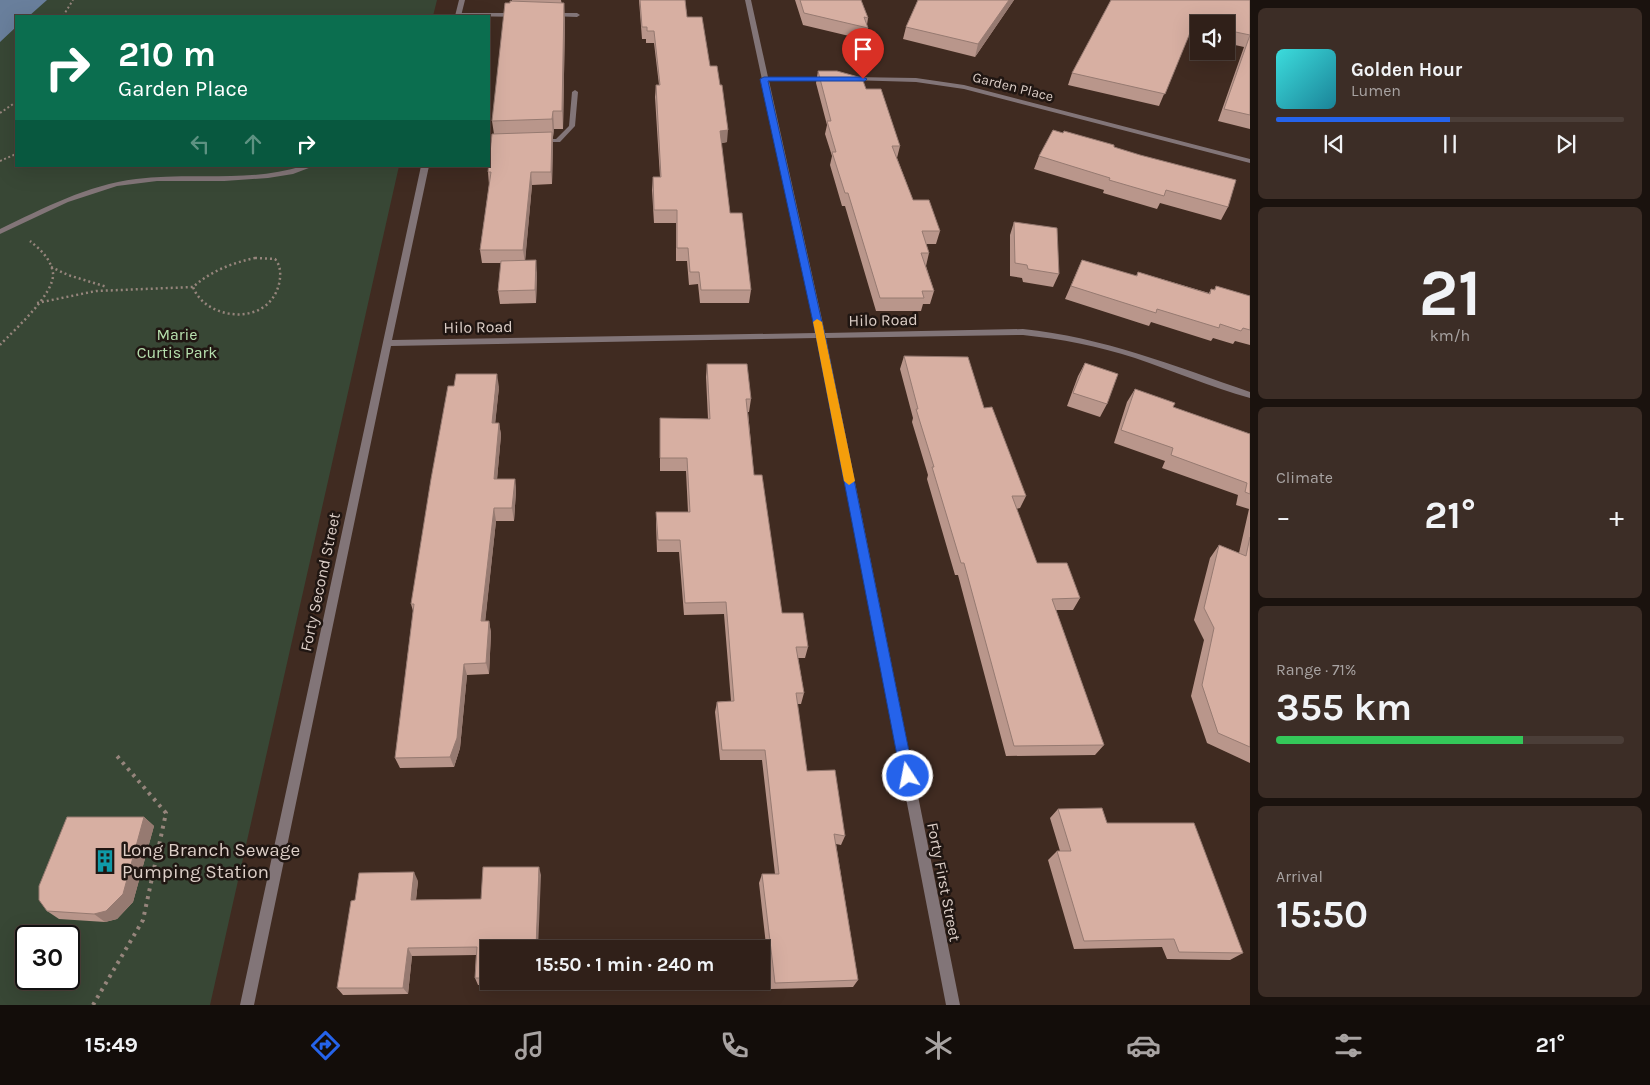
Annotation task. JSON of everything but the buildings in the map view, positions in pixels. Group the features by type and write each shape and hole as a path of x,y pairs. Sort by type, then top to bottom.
{"street":[{"path":"458,15 462,0"},
{"name":"Forty First Street","path":"748,0 820,336 953,1005"},
{"path":"490,16 529,15"},
{"path":"548,15 576,15"},
{"name":"Garden Place","path":"764,79 916,80 964,87 1250,161"},
{"path":"528,142 558,141 572,126 575,92"},
{"path":"0,232 63,200 113,184 137,180 255,177 291,172 307,167"},
{"name":"Forty Second Street","path":"246,1005 425,167"},
{"name":"Hilo Road","path":"387,343 1013,332 1046,334 1108,348 1250,395"}],"path":[{"path":"64,15 73,0"},
{"path":"0,113 15,103"},
{"path":"0,162 15,154"},
{"path":"0,345 50,288 54,276 39,248 24,237"},
{"path":"37,303 71,294 110,288 193,287 212,273 256,258 275,259 281,268 279,284 270,303 251,315 236,315 208,304 199,298 193,287"},
{"path":"50,267 68,275 110,288"},
{"path":"92,1005 143,920 166,813 117,756"}],"green space":[{"name":"Marie Curtis Park","path":"0,0 437,0 433,15 15,15 15,167 399,167 210,1005 0,1005"}],"water":[{"path":"0,0 47,0 30,15 15,15 15,28 0,42"}],"slow traffic":[{"path":"817,322 849,481"}],"place":[{"name":"Long Branch Sewage Pumping Station","path":"105,861"}],"route":[{"path":"863,79 764,79 820,336 908,776"}]}
